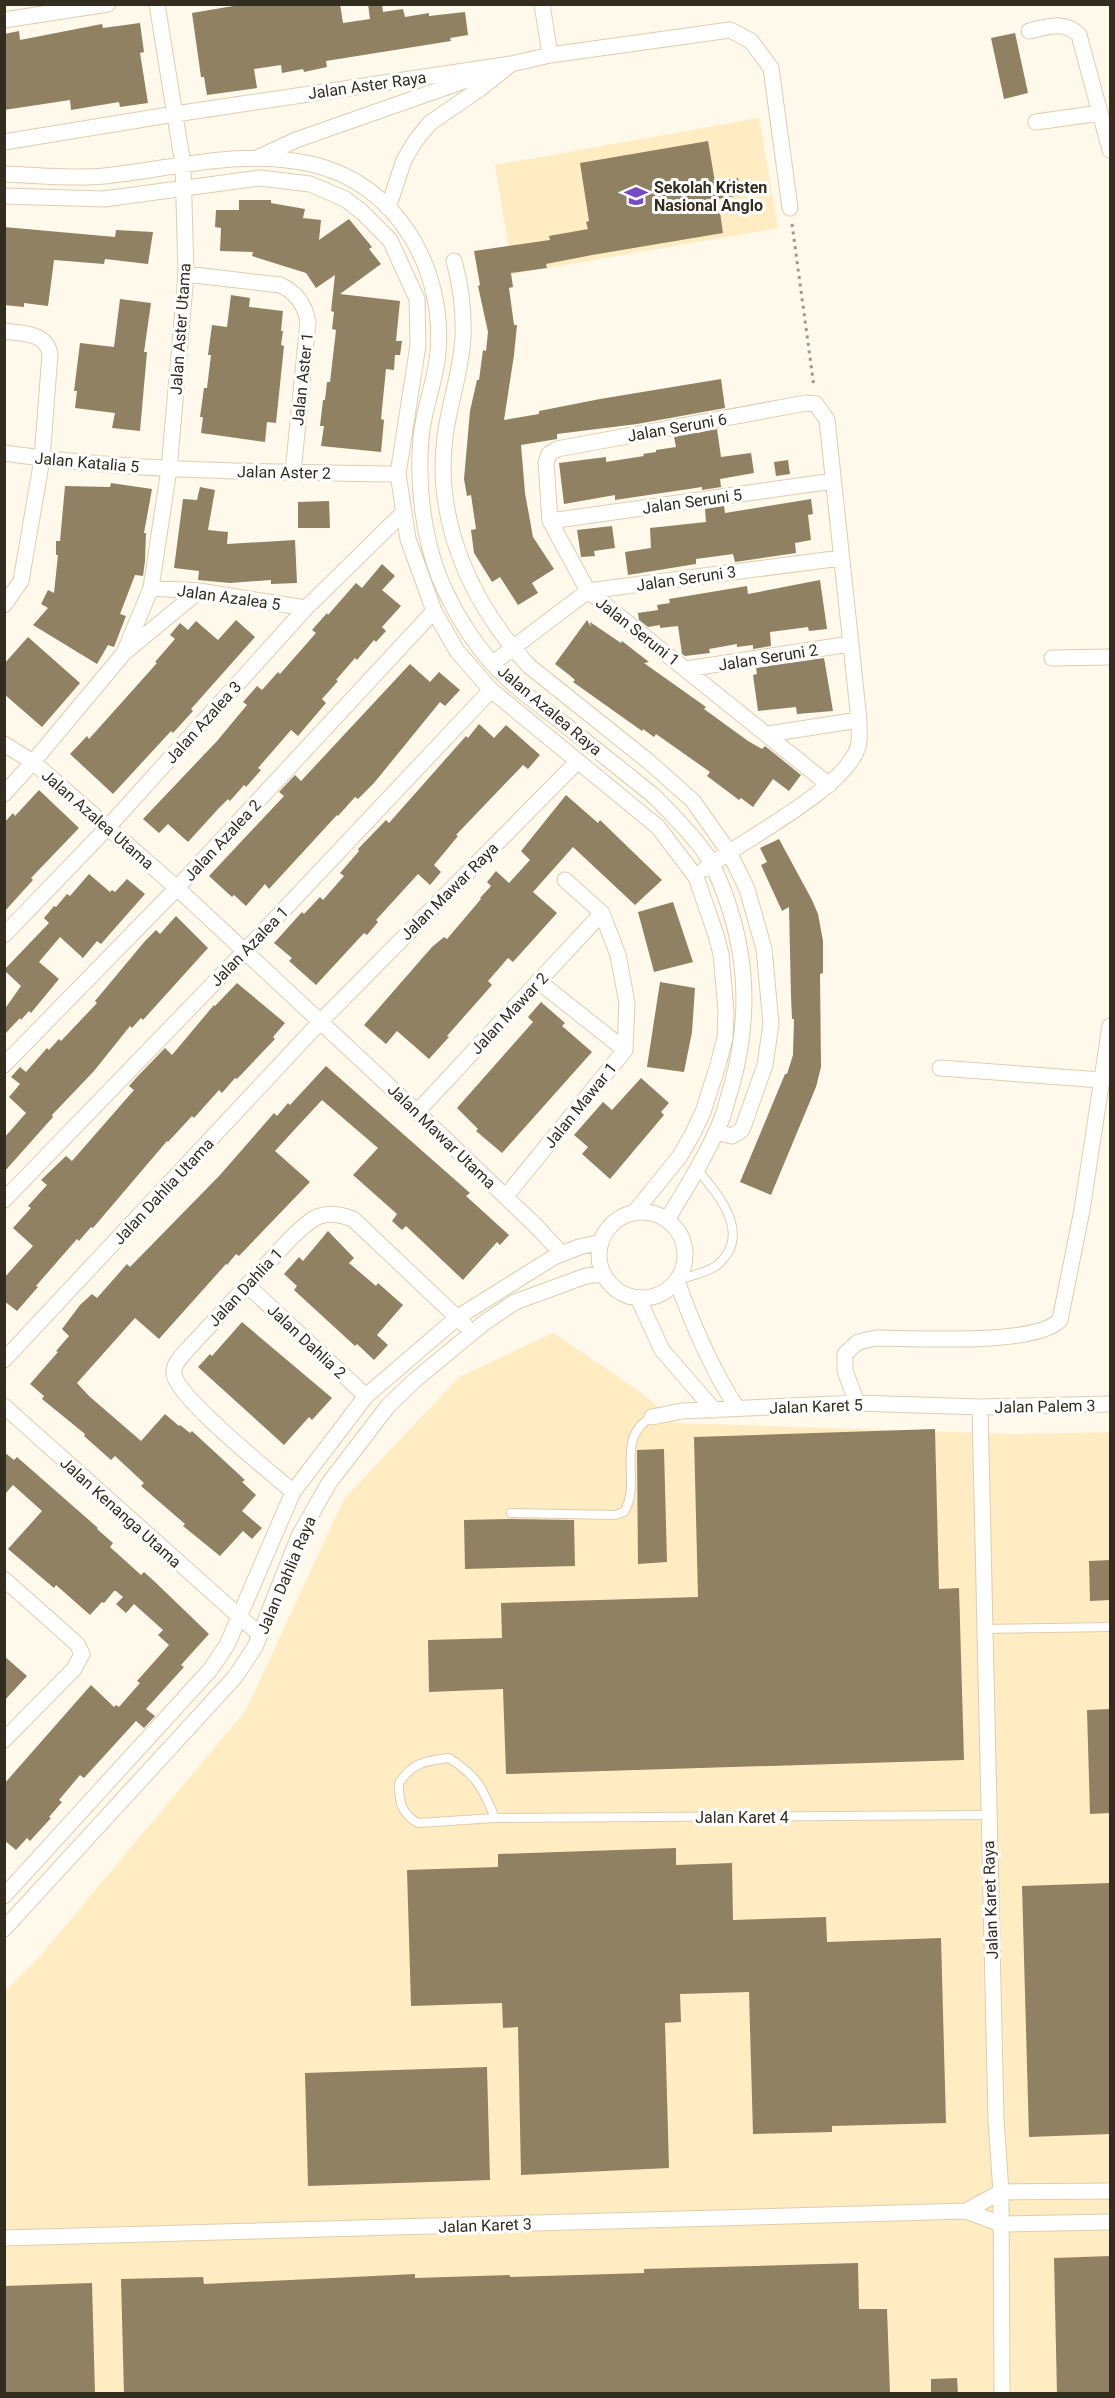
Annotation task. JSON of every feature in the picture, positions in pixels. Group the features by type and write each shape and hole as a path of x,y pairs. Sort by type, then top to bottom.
{"street":[{"path":"4,20 108,4"},
{"name":"Jalan Aster Utama","path":"124,653 151,588 169,469 186,274 183,165 157,4"},
{"path":"542,4 550,55"},
{"path":"1029,31 1062,25 1072,28 1079,35 1110,150"},
{"name":"Jalan Aster Raya","path":"4,142 511,64 550,55 730,30 751,41 771,68 790,208"},
{"path":"259,157 296,140 511,64"},
{"path":"388,208 404,160 430,123 511,64"},
{"path":"1036,122 1100,113"},
{"name":"Jalan Azalea Raya","path":"183,165 259,157 310,163 362,185 388,208 409,232 420,250 432,281 438,317 438,355 421,436 419,474 428,534 440,579 451,603 475,642 506,678 654,796 670,811 713,864 740,946 746,1003 737,1066 716,1132 667,1220"},
{"path":"4,174 101,176 183,165"},
{"name":"Jalan Azalea Raya","path":"182,189 260,178 310,184 345,199 369,218 390,240 417,299 418,345 398,474 408,539 434,611 457,651 491,690 658,827 696,877 721,954 725,994 725,1038 706,1102 693,1133 680,1156 634,1213"},
{"path":"4,196 104,199 182,189"},
{"path":"432,281 456,268 462,307 463,339 445,437 441,474 454,536 466,574 483,607 513,648 551,684 648,760 693,801 729,852 747,889 758,921 768,980 771,1024 765,1065 742,1130 732,1136 716,1132"},
{"name":"Jalan Aster 1","path":"186,274 280,285 291,290 306,309 308,322 293,472"},
{"path":"4,331 39,336 49,347 50,354 42,459 21,581 4,605"},
{"name":"Jalan Seruni 6","path":"546,463 549,454 557,449 806,403 816,404"},
{"path":"696,877 829,785 859,746 859,720 827,420 816,404"},
{"name":"Jalan Katalia 5","path":"4,453 42,459 169,469"},
{"name":"Jalan Seruni 1","path":"546,463 550,521 588,591 829,785"},
{"name":"Jalan Aster 2","path":"169,469 398,474"},
{"path":"419,474 441,474"},
{"name":"Jalan Seruni 5","path":"550,521 833,481"},
{"name":"Jalan Azalea 3","path":"4,935 108,827 306,608 404,512"},
{"name":"Jalan Seruni 3","path":"493,663 588,591 841,558"},
{"path":"4,578 21,581"},
{"name":"Jalan Azalea 5","path":"151,588 199,591 306,608"},
{"path":"4,794 124,653 199,591"},
{"name":"Jalan Azalea 2","path":"4,1065 177,888 434,611"},
{"name":"Jalan Seruni 2","path":"687,669 850,644"},
{"path":"1052,658 1110,657"},
{"name":"Jalan Azalea 1","path":"4,1200 244,952 491,690"},
{"path":"768,734 859,720"},
{"name":"Jalan Azalea Utama","path":"4,744 33,762 108,827 321,1021"},
{"name":"Jalan Mawar Raya","path":"321,1021 578,761"},
{"name":"Jalan Mawar 1","path":"506,1196 625,1050 627,1003 618,956 602,913 565,880"},
{"name":"Jalan Mawar 2","path":"417,1112 602,913"},
{"path":"538,981 625,1050"},
{"name":"Jalan Mawar Utama","path":"321,1021 506,1196 562,1254"},
{"name":"Jalan Dahlia Utama","path":"4,1360 321,1021"},
{"path":"857,1403 844,1363 845,1354 858,1342 876,1338 996,1338 1046,1330 1060,1320 1082,1210 1110,1026"},
{"path":"940,1068 1101,1080"},
{"name":"Jalan Dahlia 1","path":"294,1492 200,1410 178,1384 174,1374 177,1362 182,1356 308,1222 323,1214 337,1212 353,1219 473,1332"},
{"path":"634,1213 657,1215 667,1220 682,1237 685,1248 685,1260 677,1281 659,1294 638,1298 618,1290 604,1274 599,1253 601,1242 614,1223 634,1213"},
{"name":"Jalan Dahlia Raya","path":"4,1896 210,1670 227,1645 294,1492 366,1396 458,1317 532,1270 562,1254 601,1242"},
{"name":"Jalan Dahlia Raya","path":"4,1929 10,1912 235,1677 260,1635 299,1536 329,1483 388,1406 415,1380 473,1332 515,1302 586,1276 604,1274"},
{"path":"677,1281 697,1337 723,1387 737,1408"},
{"name":"Jalan Dahlia 2","path":"248,1286 366,1396"},
{"path":"638,1298 663,1350 714,1410"},
{"name":"Jalan Karet 5","path":"652,1417 682,1411 857,1403 980,1407"},
{"name":"Jalan Palem 3","path":"980,1407 1110,1404"},
{"name":"Jalan Kenanga Utama","path":"4,1406 238,1618 260,1635"},
{"name":"Jalan Karet Raya","path":"980,1407 988,1815 996,2108 1001,2192 1002,2394"},
{"path":"4,1579 77,1644 82,1654 74,1669 4,1740"},
{"path":"1001,2192 1110,2191"},
{"name":"Jalan Karet 3","path":"966,2211 1001,2192"},
{"name":"Jalan Karet 3","path":"4,2238 966,2211 1001,2224"},
{"path":"1001,2224 1110,2222"}],"lane":[{"path":"677,1281 715,1267 729,1252 734,1238 730,1216 719,1196 697,1169"},
{"path":"511,1514 615,1515 624,1512 630,1499 633,1437 644,1422 652,1417"},
{"path":"984,1629 1110,1627"},
{"name":"Jalan Karet 4","path":"495,1818 470,1772 449,1758 426,1760 408,1770 399,1783 401,1808 410,1819 418,1823 495,1818 988,1815"}],"path":[{"path":"790,208 816,404"}],"shaded area":[{"name":"Sekolah Kristen Nasional Anglo","path":"759,118 778,228 513,274 495,165"},
{"path":"553,1333 642,1393 677,1423 1011,1434 1110,1432 1110,2393 5,2393 4,1992 41,1955 246,1710 344,1499 459,1377"}],"building":[{"path":"245,4 340,4 343,23 370,19 368,4 382,4 383,12 403,9 405,17 429,13 429,16 465,12 468,35 450,38 451,41 326,61 327,67 304,72 303,69 282,73 281,65 254,69 257,88 207,95 204,77 201,77 192,13"},
{"path":"140,23 144,52 140,53 148,103 120,107 119,102 71,110 70,100 4,110 4,34 19,31 20,40 102,24 103,28"},
{"path":"1015,33 1028,93 1004,99 991,38"},
{"path":"708,141 715,182 738,178 741,195 718,199 723,233 592,255 546,264 547,268 511,273 513,287 509,288 514,325 517,325 504,420 600,399 721,379 725,408 637,424 557,434 557,439 521,445 525,493 533,537 554,569 532,583 538,593 518,605 500,577 492,582 474,553 471,530 476,529 471,495 467,496 464,479 470,411 477,380 479,380 483,350 486,351 488,332 478,286 480,285 474,251 550,240 549,236 588,229 586,222 589,221 580,163"},
{"path":"239,200 271,200 271,203 305,209 303,218 321,220 319,240 349,219 372,247 369,249 381,264 340,294 400,301 396,341 402,341 400,355 395,355 394,370 386,369 381,419 384,420 381,452 321,446 324,426 320,426 323,400 325,400 327,382 330,382 336,330 332,329 334,312 331,311 335,275 316,288 306,273 252,256 253,252 220,251 221,228 215,227 216,210 239,210"},
{"path":"4,227 115,237 116,230 153,232 148,264 105,259 104,264 54,260 48,306 24,303 24,307 4,305"},
{"path":"231,295 250,298 249,307 283,311 281,345 284,346 276,423 267,422 265,442 201,433 203,417 200,417 204,388 207,388 212,325 227,327"},
{"path":"120,299 151,303 144,352 147,352 140,431 112,428 115,413 75,408 77,391 74,391 80,343 114,347"},
{"path":"717,429 721,457 751,453 754,473 720,479 721,487 702,490 702,487 615,500 615,495 564,504 559,463 606,457 606,462 644,456 643,454 656,452 656,450 676,447 674,437"},
{"path":"788,460 790,474 776,476 774,462"},
{"path":"111,483 152,489 144,533 146,533 143,576 135,575 120,614 126,616 114,647 108,645 97,664 33,625 48,608 41,604 48,590 54,593 58,555 56,555 56,541 60,541 65,486 110,487"},
{"path":"200,487 215,490 208,530 228,532 227,544 295,540 297,583 271,584 271,580 230,583 198,580 199,571 174,568 183,499 197,500"},
{"path":"811,499 813,514 808,515 811,540 795,543 796,553 735,562 733,554 696,559 696,564 628,575 625,552 651,548 650,528 706,522 705,509 724,506 725,513"},
{"path":"329,501 330,528 298,528 298,502"},
{"path":"612,526 615,548 594,551 595,556 581,557 577,530"},
{"path":"382,564 395,576 382,590 401,606 382,627 386,631 376,642 374,640 357,660 355,658 336,680 338,681 322,699 326,703 298,736 291,730 258,768 261,770 246,787 244,785 230,801 228,799 188,842 168,824 159,833 143,819 217,741 247,705 243,702 257,686 262,690 278,672 280,674 316,633 312,630 327,613 328,615 356,583 362,588"},
{"path":"820,580 827,629 809,631 808,627 770,632 771,646 753,649 753,645 737,647 737,644 709,649 710,653 685,656 682,654 678,626 648,627 639,620 638,613 658,610 657,605 670,603 669,599 747,586 748,594"},
{"path":"236,620 255,637 191,709 193,711 173,733 171,731 113,794 70,754 87,736 89,739 157,663 155,662 175,639 170,635 180,623 188,630 196,621 218,640"},
{"path":"587,620 591,627 590,622 621,643 622,641 649,662 644,663 706,707 704,709 748,741 762,749 765,746 801,775 789,791 773,779 753,807 741,798 739,800 707,776 710,772 656,734 654,737 643,729 642,731 573,682 575,680 555,664"},
{"path":"28,637 80,683 42,727 4,694 4,664"},
{"path":"824,658 833,711 797,714 796,707 758,711 753,675 757,674 756,668"},
{"path":"410,664 430,682 439,672 460,690 445,706 440,702 374,783 358,799 355,797 337,815 269,889 265,884 246,906 234,895 232,897 209,876 284,796 279,792 295,775 301,781"},
{"path":"479,724 494,738 506,725 540,755 528,769 523,765 456,835 458,836 434,865 441,872 430,885 418,874 376,920 378,922 367,935 364,933 316,985 289,961 292,958 274,943 302,912 304,914 320,897 323,900 344,876 340,873 359,851 358,849 386,820 389,823"},
{"path":"39,790 79,828 31,878 33,880 4,912 4,823 13,813 15,816"},
{"path":"566,795 598,823 600,820 662,880 635,905 573,847 533,892 557,913 513,962 508,958 488,981 492,985 429,1059 397,1031 386,1044 364,1025 432,947 444,937 447,939 491,886 487,882 496,871 509,883 530,860 521,851"},
{"path":"779,839 812,900 818,914 823,941 823,973 820,974 821,1067 816,1087 771,1195 740,1182 793,1055 794,1019 792,1019 789,907 782,911 761,865 767,862 760,848"},
{"path":"89,874 110,892 112,890 115,892 127,879 145,894 101,944 97,941 83,958 60,937 39,962 59,979 31,1013 29,1011 21,1020 20,1018 4,1035 4,1010 21,986 4,970 49,923 44,918 54,906 56,907 67,894 70,896"},
{"path":"673,902 693,962 654,972 638,912"},
{"path":"176,916 208,948 143,1020 141,1018 132,1028 130,1026 94,1071 52,1115 53,1117 4,1172 4,1138 26,1113 9,1097 20,1084 11,1077 20,1067 26,1072 47,1048 49,1050 59,1039 61,1041 97,1003 95,1001 145,941 156,930 160,934"},
{"path":"660,982 695,988 692,1032 684,1072 647,1067"},
{"path":"237,983 285,1023 273,1037 275,1039 237,1079 235,1078 222,1093 219,1090 194,1118 192,1116 167,1141 93,1228 91,1227 79,1241 77,1239 17,1311 4,1301 4,1278 33,1246 13,1228 31,1208 28,1206 47,1185 41,1180 66,1156 72,1161 134,1090 129,1086 137,1077 165,1048 172,1055 214,1005"},
{"path":"541,1002 565,1023 562,1026 592,1052 502,1153 476,1131 478,1129 457,1108 533,1022 528,1017"},
{"path":"326,1066 470,1193 466,1196 509,1235 500,1245 497,1242 463,1280 406,1226 402,1230 392,1221 397,1214 353,1175 378,1148 322,1100 275,1151 310,1182 239,1256 236,1254 226,1264 159,1339 135,1318 77,1383 141,1441 165,1414 190,1433 192,1431 245,1480 242,1482 256,1495 242,1511 262,1528 252,1539 243,1531 220,1556 183,1526 185,1524 141,1486 144,1483 115,1456 111,1460 84,1436 85,1434 42,1399 44,1396 30,1384 69,1336 62,1329 80,1305 92,1294 97,1298 127,1264 130,1267 220,1175 274,1113 277,1116 288,1103 290,1105"},
{"path":"641,1078 669,1103 661,1112 664,1115 610,1179 582,1154 588,1147 574,1135 603,1102 612,1110"},
{"path":"328,1231 354,1258 349,1263 376,1286 378,1283 403,1305 377,1335 388,1345 374,1360 357,1344 355,1346 294,1290 297,1286 284,1274 299,1257 303,1261"},
{"path":"242,1322 332,1398 312,1420 309,1417 284,1445 198,1367 210,1354 212,1356"},
{"path":"935,1429 939,1589 959,1588 964,1760 506,1774 503,1689 429,1692 428,1640 502,1638 501,1603 698,1597 694,1437"},
{"path":"664,1449 667,1562 638,1564 637,1450"},
{"path":"4,1452 14,1460 17,1457 98,1528 113,1543 110,1547 141,1575 144,1572 209,1634 181,1665 184,1667 146,1709 155,1716 144,1728 136,1721 84,1778 80,1775 59,1800 62,1802 49,1817 51,1818 30,1841 27,1838 16,1850 4,1840 4,1784 91,1685 114,1707 116,1705 119,1707 140,1683 137,1681 169,1645 158,1635 163,1630 134,1604 126,1613 116,1604 123,1597 116,1591 90,1615 56,1585 54,1588 8,1549 42,1511 13,1485 4,1495"},
{"path":"464,1520 574,1520 575,1566 465,1569"},
{"path":"1110,1560 1110,1600 1090,1601 1089,1561"},
{"path":"4,1656 27,1676 4,1701"},
{"path":"1110,1709 1110,1813 1090,1814 1087,1710"},
{"path":"676,1848 676,1865 732,1863 733,1920 826,1917 827,1942 941,1938 946,2123 832,2126 832,2132 753,2134 749,1992 680,1994 681,2022 665,2023 669,2168 521,2175 518,2027 503,2028 502,2003 411,2006 407,1870 498,1867 498,1854"},
{"path":"1110,1883 1110,2134 1029,2137 1022,1886"},
{"path":"487,2067 490,2180 308,2186 305,2073"},
{"path":"1110,2256 1110,2394 1057,2394 1054,2258"},
{"path":"858,2263 859,2309 887,2309 890,2394 124,2394 121,2279 203,2277 204,2284 415,2274 415,2278 510,2275 510,2277 644,2273 644,2269"},
{"path":"92,2283 95,2394 4,2394 4,2286"},
{"path":"957,2378 958,2394 931,2394 931,2379"}],"place":[{"name":"Sekolah Kristen Nasional Anglo","path":"636,196"}]}
